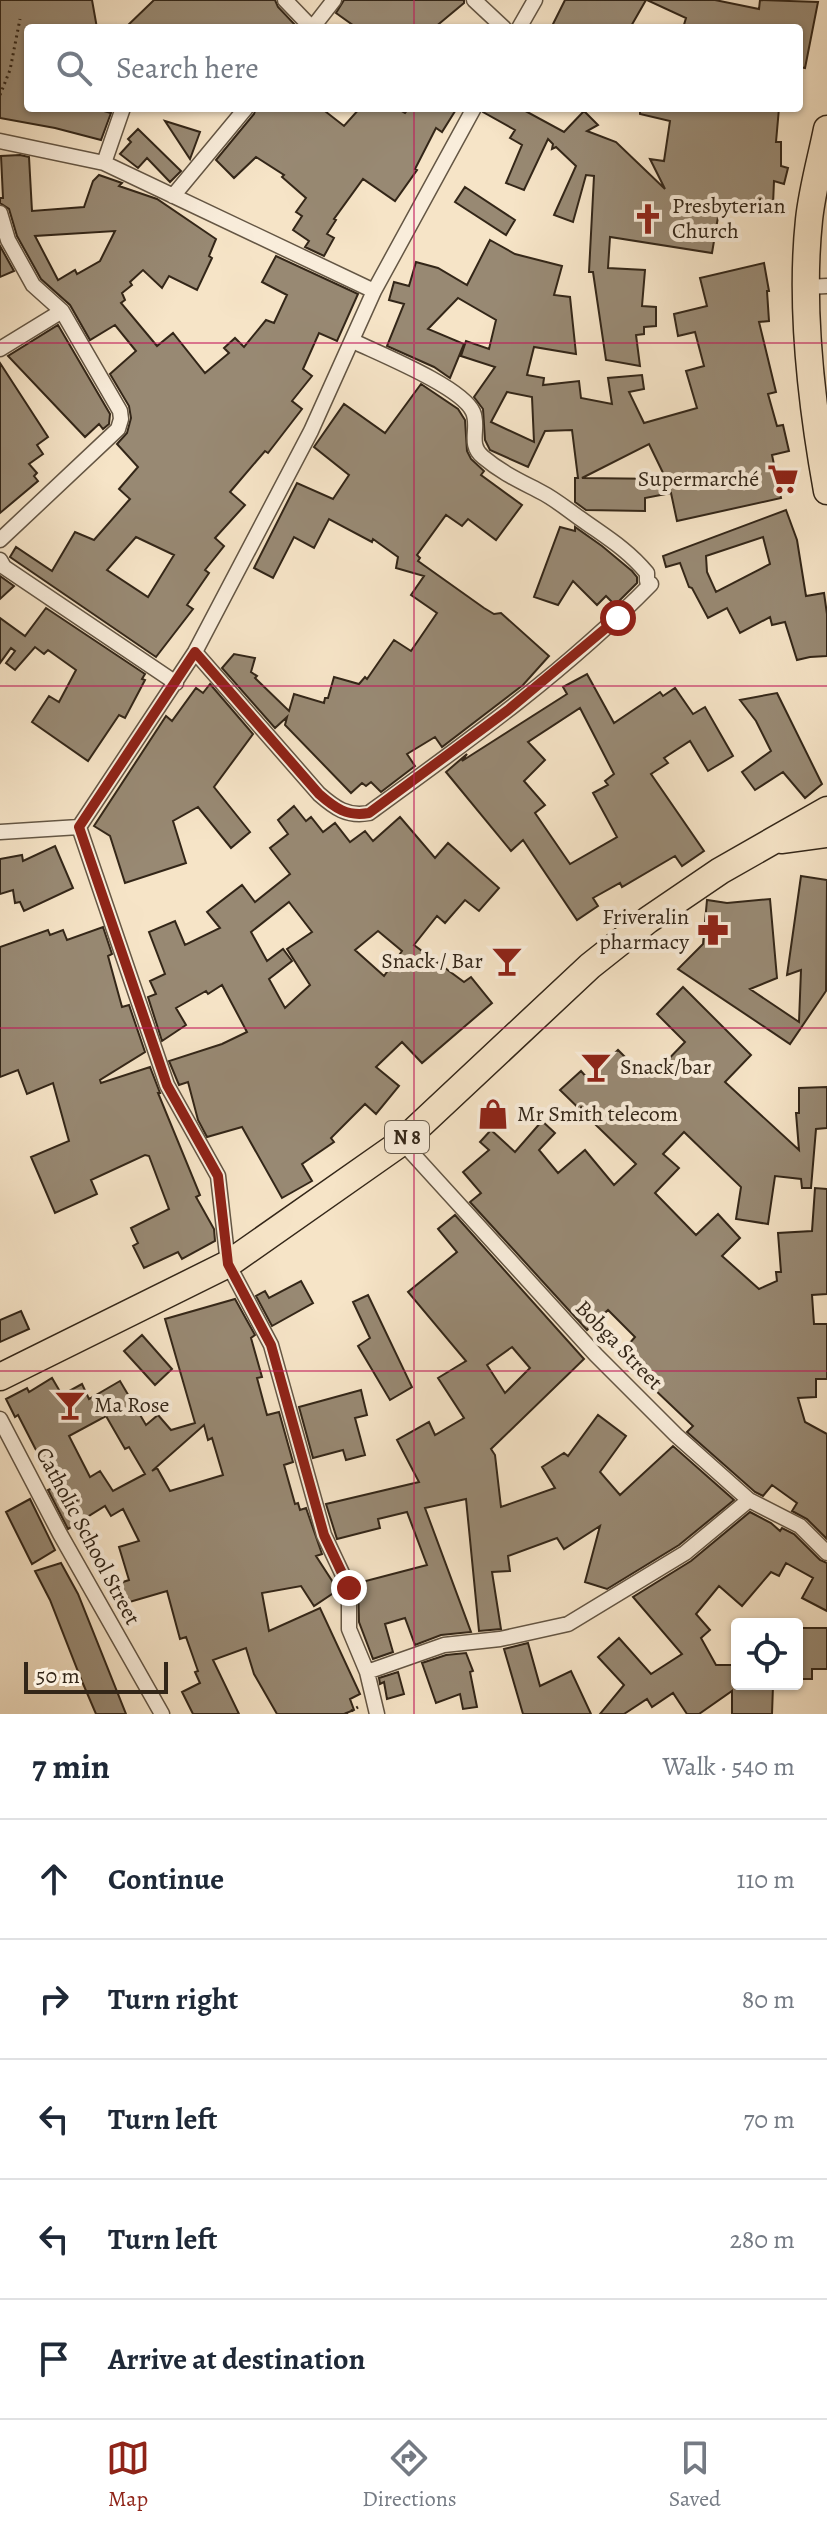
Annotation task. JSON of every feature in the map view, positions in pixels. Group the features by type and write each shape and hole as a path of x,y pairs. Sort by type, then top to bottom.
{"highway":[{"path":"827,129 809,220 817,286 814,420 827,491"},
{"name":"N 8","path":"0,1377 228,1264 402,1142 590,966 648,920 720,871 774,841 825,821"}],"street":[{"path":"285,0 309,24"},
{"path":"316,24 334,0"},
{"path":"474,0 500,24"},
{"path":"521,24 535,0"},
{"path":"104,163 122,112"},
{"path":"173,196 243,112"},
{"path":"79,827 195,652 311,431 374,291 472,112"},
{"path":"0,141 104,163 374,291"},
{"path":"0,213 8,240 33,285 62,311 120,411 121,419 118,429 0,540"},
{"path":"0,349 62,311"},
{"path":"195,652 319,794 332,806 356,815 369,813 508,710 618,618 651,584 647,581 647,573 630,552 542,492 516,482 481,456 473,438 473,410 440,382 353,341"},
{"path":"0,560 4,567 176,683"},
{"path":"0,832 79,827"},
{"path":"79,827 167,1085 218,1176 228,1264 271,1345 324,1535 349,1588 349,1629 367,1672 377,1714"},
{"name":"Bobga Street","path":"402,1142 596,1355 676,1435 749,1500 800,1526 827,1553"},
{"name":"Catholic School Street","path":"0,1419 60,1534 162,1714"},
{"path":"367,1672 444,1645 500,1639 568,1624 685,1553 749,1500"}],"path":[{"path":"0,95 10,70 20,19"}],"building":[{"path":"0,0 92,0 96,24 24,24 24,112 111,113 101,140 0,118"},
{"path":"154,0 275,0 294,24 129,24"},
{"path":"344,0 464,0 439,24 351,24 336,13"},
{"path":"565,0 646,0 632,24 553,24"},
{"path":"647,0 715,0 759,9 760,0 818,2 805,68 803,24 684,24 686,18"},
{"path":"326,112 344,126 356,112 454,112 442,132 436,128 417,170 395,201 363,179 334,219 327,234 334,238 324,256 305,247 309,241 293,230 302,216 296,212 306,198 282,177 284,175 256,157 234,178 216,160 254,114"},
{"path":"483,112 527,112 564,132 585,112 598,125 587,131 616,142 665,189 650,159 664,161 670,121 640,112 779,112 776,142 781,142 781,166 788,168 784,184 774,181 773,205 720,205 712,253 610,237 608,268 645,270 642,306 656,307 656,326 644,327 644,334 636,335 640,366 606,360 593,272 589,272 594,176 586,175 573,222 554,215 576,166 556,147 552,149 553,144 548,139 524,190 506,183 522,145 510,138 515,130"},
{"path":"165,121 200,132 190,159"},
{"path":"138,129 181,171 170,182 147,158 138,168 120,154"},
{"path":"1,156 29,157 32,211 84,207 93,181 99,175 122,183 119,186 157,199 216,239 209,256 212,258 197,290 169,276 162,288 143,270 122,293 125,300 121,303 157,346 173,333 205,373 229,353 224,348 235,338 244,347 266,320 274,323 287,295 262,282 276,256 358,294 337,341 319,333 303,369 312,376 292,401 302,409 268,453 265,451 230,492 245,505 215,538 224,546 205,570 209,573 187,605 193,609 156,657 10,557 16,547 52,571 75,532 94,540 130,499 119,489 138,467 117,444 127,433 131,418 129,406 110,374 136,351 115,325 90,340 70,305 41,279 17,236 9,209 0,203 0,198 3,198","holes":["115,231 100,261 58,280 35,236","136,537 174,555 148,597 107,570"]},
{"path":"465,187 515,220 506,235 455,202"},
{"path":"490,240 515,254 562,266 554,295 570,297 576,354 534,347 527,375 544,378 543,385 579,381 581,398 612,404 608,378 642,375 644,389 629,392 644,423 697,408 686,371 704,366 695,332 678,336 674,314 707,306 700,278 764,263 769,291 769,321 759,322 776,392 768,394 777,426 783,425 789,451 772,455 781,498 677,521 671,493 645,498 645,511 586,510 575,502 575,478 578,478 572,430 545,431 528,467 490,450 485,440 483,409 474,397 495,367 461,356 466,341 489,349 496,320 458,298 428,329 464,344 450,378 434,367 387,346 404,304 389,300 394,282 409,286 416,262 438,268 467,285","holes":["507,392 532,397 534,442 491,422","649,444 666,479 582,478"]},
{"path":"0,246 14,271 0,277"},
{"path":"58,325 110,414 109,424 103,429 99,424 85,437 8,356"},
{"path":"0,363 48,437 37,445 43,454 29,464 37,473 34,476 38,481 0,513"},
{"path":"421,384 458,409 465,420 467,451 484,471 481,475 522,505 496,540 468,519 462,526 446,515 417,555 420,558 418,561 484,608 494,614 501,613 549,656 523,685 442,747 435,737 407,754 415,766 381,792 371,782 366,786 362,783 351,793 285,725 287,717 275,728 222,668 234,654 255,658 251,672 289,711 294,694 324,703 334,677 359,684 365,677 367,679 394,640 411,651 437,613 411,595 424,576 396,568 398,557 373,539 372,542 329,519 314,548 294,537 273,578 254,568 297,483 333,499 349,475 314,447 344,404 385,433"},
{"path":"786,510 797,540 806,596 824,593 827,656 797,660 785,622 772,625 770,617 740,633 727,608 708,618 689,587 680,563 666,567 663,556","holes":["763,537 770,564 716,592 707,572 706,556"]},
{"path":"560,527 575,531 575,527 637,577 637,583 615,605 606,596 597,605 573,581 558,605 534,597"},
{"path":"0,576 14,586 0,599"},
{"path":"46,608 145,674 142,679 145,680 125,718 119,715 88,761 32,722 49,696 59,702 76,670 48,650 44,654 35,647 15,670 6,663 15,651 11,648 0,663 0,618 25,636"},
{"path":"587,674 614,723 660,692 663,696 675,688 693,714 705,707 733,756 708,771 690,741 664,758 668,763 651,774 704,851 682,866 675,856 622,887 620,883 593,898 598,906 577,920 523,840 511,851 446,772 467,754 462,761 567,694 563,687","holes":["580,708 614,774 605,781 608,785 593,793 617,837 570,864 535,813 545,805 524,781 545,760 528,742"]},
{"path":"210,684 253,734 214,787 250,832 231,848 198,807 173,821 186,863 125,883 110,836 94,826 166,716 172,721 196,688 203,693"},
{"path":"777,693 822,784 805,798 783,772 755,790 742,772 771,751 756,721 740,700"},
{"path":"294,806 306,821 311,817 323,832 335,823 350,842 365,831 373,841 400,817 435,858 448,843 499,888 479,911 465,900 445,923 437,916 414,945 464,982 471,977 492,1003 422,1063 402,1042 376,1067 399,1086 376,1114 365,1104 331,1138 334,1142 302,1164 312,1181 282,1198 242,1127 207,1137 198,1120 188,1082 179,1085 169,1061 222,1044 247,1032 222,985 176,1008 186,1025 162,1041 148,997 156,994 150,981 165,974 149,932 175,921 185,945 220,928 207,912 242,885 255,902 290,874 270,848 288,834 278,820","holes":["289,902 312,932 287,949 310,985 285,1008 269,979 292,961 283,949 267,961 251,932","378,931 402,951 384,976 355,950"]},
{"path":"55,846 73,888 24,911 20,902 15,903 13,890 0,894 0,859 22,855 23,861"},
{"path":"801,876 827,880 826,991 790,1044 678,969 703,944 707,900 727,903 770,899 777,978 750,989 799,1022 801,970 787,975"},
{"path":"103,927 112,954 108,956 122,1007 129,1005 145,1052 100,1080 101,1083 150,1067 200,1195 196,1197 214,1229 215,1241 182,1259 178,1252 144,1268 133,1246 138,1243 131,1228 169,1209 149,1156 145,1155 91,1180 97,1194 55,1213 31,1157 69,1141 53,1083 27,1094 18,1070 0,1077 0,947 48,930 50,935 63,930 67,940"},
{"path":"683,987 751,1055 725,1082 799,1150 796,1113 799,1113 799,1088 827,1087 827,1128 816,1129 811,1188 802,1188 801,1179 775,1176 768,1224 736,1219 741,1187 684,1132 663,1154 679,1168 655,1193 696,1235 718,1214 740,1238 722,1256 759,1289 777,1281 776,1272 781,1272 778,1233 812,1231 815,1188 827,1189 827,1294 812,1295 814,1324 827,1324 827,1379 816,1379 816,1397 798,1398 805,1422 827,1434 827,1539 807,1519 792,1511 797,1503 772,1485 763,1496 755,1492 687,1432 693,1426 633,1369 638,1364 623,1351 635,1337 608,1310 587,1330 470,1202 481,1193 463,1172 489,1150 480,1142 491,1130 515,1152 542,1121 555,1133 539,1150 558,1173 585,1150 614,1185 636,1164 560,1090 581,1071 588,1079 618,1050 645,1077 660,1068 685,1042 657,1014"},
{"path":"455,1215 584,1359 491,1449 495,1455 501,1507 555,1488 542,1467 564,1453 568,1456 598,1415 626,1436 600,1472 620,1495 673,1446 734,1500 679,1545 607,1589 585,1582 600,1526 564,1549 557,1538 508,1556 510,1571 492,1572 501,1629 479,1631 466,1499 425,1508 471,1632 441,1635 415,1645 405,1618 385,1624 393,1652 373,1659 359,1622 358,1583 427,1565 407,1512 378,1519 380,1528 337,1539 326,1504 419,1482 397,1440 429,1422 435,1435 464,1418 438,1378 466,1361 408,1292 457,1252 438,1229","holes":["512,1347 530,1368 505,1393 487,1365"]},
{"path":"301,1281 313,1303 272,1326 256,1296 265,1291 269,1298"},
{"path":"368,1295 412,1387 390,1400 358,1346 370,1338 353,1302"},
{"path":"235,1299 255,1335 251,1338 262,1377 257,1378 267,1415 279,1412 293,1462 284,1465 295,1504 298,1503 300,1510 306,1508 322,1554 316,1556 338,1590 314,1606 301,1586 262,1593 269,1631 320,1608 360,1694 350,1699 354,1710 344,1714 277,1714 254,1674 246,1648 213,1660 239,1714 193,1714 182,1692 200,1683 195,1672 198,1671 186,1637 180,1639 167,1591 126,1603 120,1583 129,1580 119,1547 139,1541 123,1509 111,1516 105,1506 68,1529 48,1490 55,1487 18,1415 15,1417 6,1399 27,1388 29,1392 52,1378 62,1395 82,1384 89,1399 120,1381 146,1425 158,1415 171,1430 195,1423 165,1319","holes":["106,1416 125,1449 129,1447 145,1474 113,1491 100,1471 90,1477 69,1436","204,1425 208,1440 212,1438 223,1475 170,1491 157,1468 152,1471"]},
{"path":"21,1311 29,1329 0,1342 0,1320"},
{"path":"142,1335 172,1369 155,1385 124,1351"},
{"path":"361,1390 367,1415 355,1418 365,1455 346,1460 343,1450 313,1458 299,1407"},
{"path":"30,1499 55,1550 32,1564 6,1512"},
{"path":"750,1512 780,1531 782,1528 794,1534 827,1563 827,1611 802,1598 813,1578 786,1563 779,1576 771,1572 742,1606 719,1586 696,1614 710,1630 701,1638 716,1665 731,1665 731,1690 773,1690 772,1714 732,1714 732,1691 699,1714 687,1714 673,1693 652,1707 647,1699 624,1714 600,1714 624,1685 598,1657 619,1638 651,1674 682,1654 633,1597 691,1561"},
{"path":"61,1563 78,1594 126,1714 96,1714 50,1600 35,1571"},
{"path":"803,1628 827,1628 827,1669 812,1669 812,1679 803,1679"},
{"path":"528,1643 540,1686 571,1671 591,1714 523,1714 504,1649"},
{"path":"466,1653 473,1671 470,1672 477,1707 463,1709 460,1694 436,1703 422,1663 446,1655"},
{"path":"398,1672 404,1694 387,1699 384,1682 380,1684 379,1678"}],"place":[{"name":"Presbyterian Church","path":"648,219"},
{"name":"Supermarché","path":"783,479"},
{"name":"Friveralin pharmacy","path":"713,930"},
{"name":"Snack / Bar","path":"507,961"},
{"name":"Snack/bar","path":"596,1067"},
{"name":"Mr Smith telecom","path":"493,1114"},
{"name":"Ma Rose","path":"70,1405"}],"route":[{"path":"349,1588 324,1535 271,1345 228,1264 218,1176 167,1085 79,827 195,652 319,794 344,813 356,815 369,813 508,710 618,618"}]}
